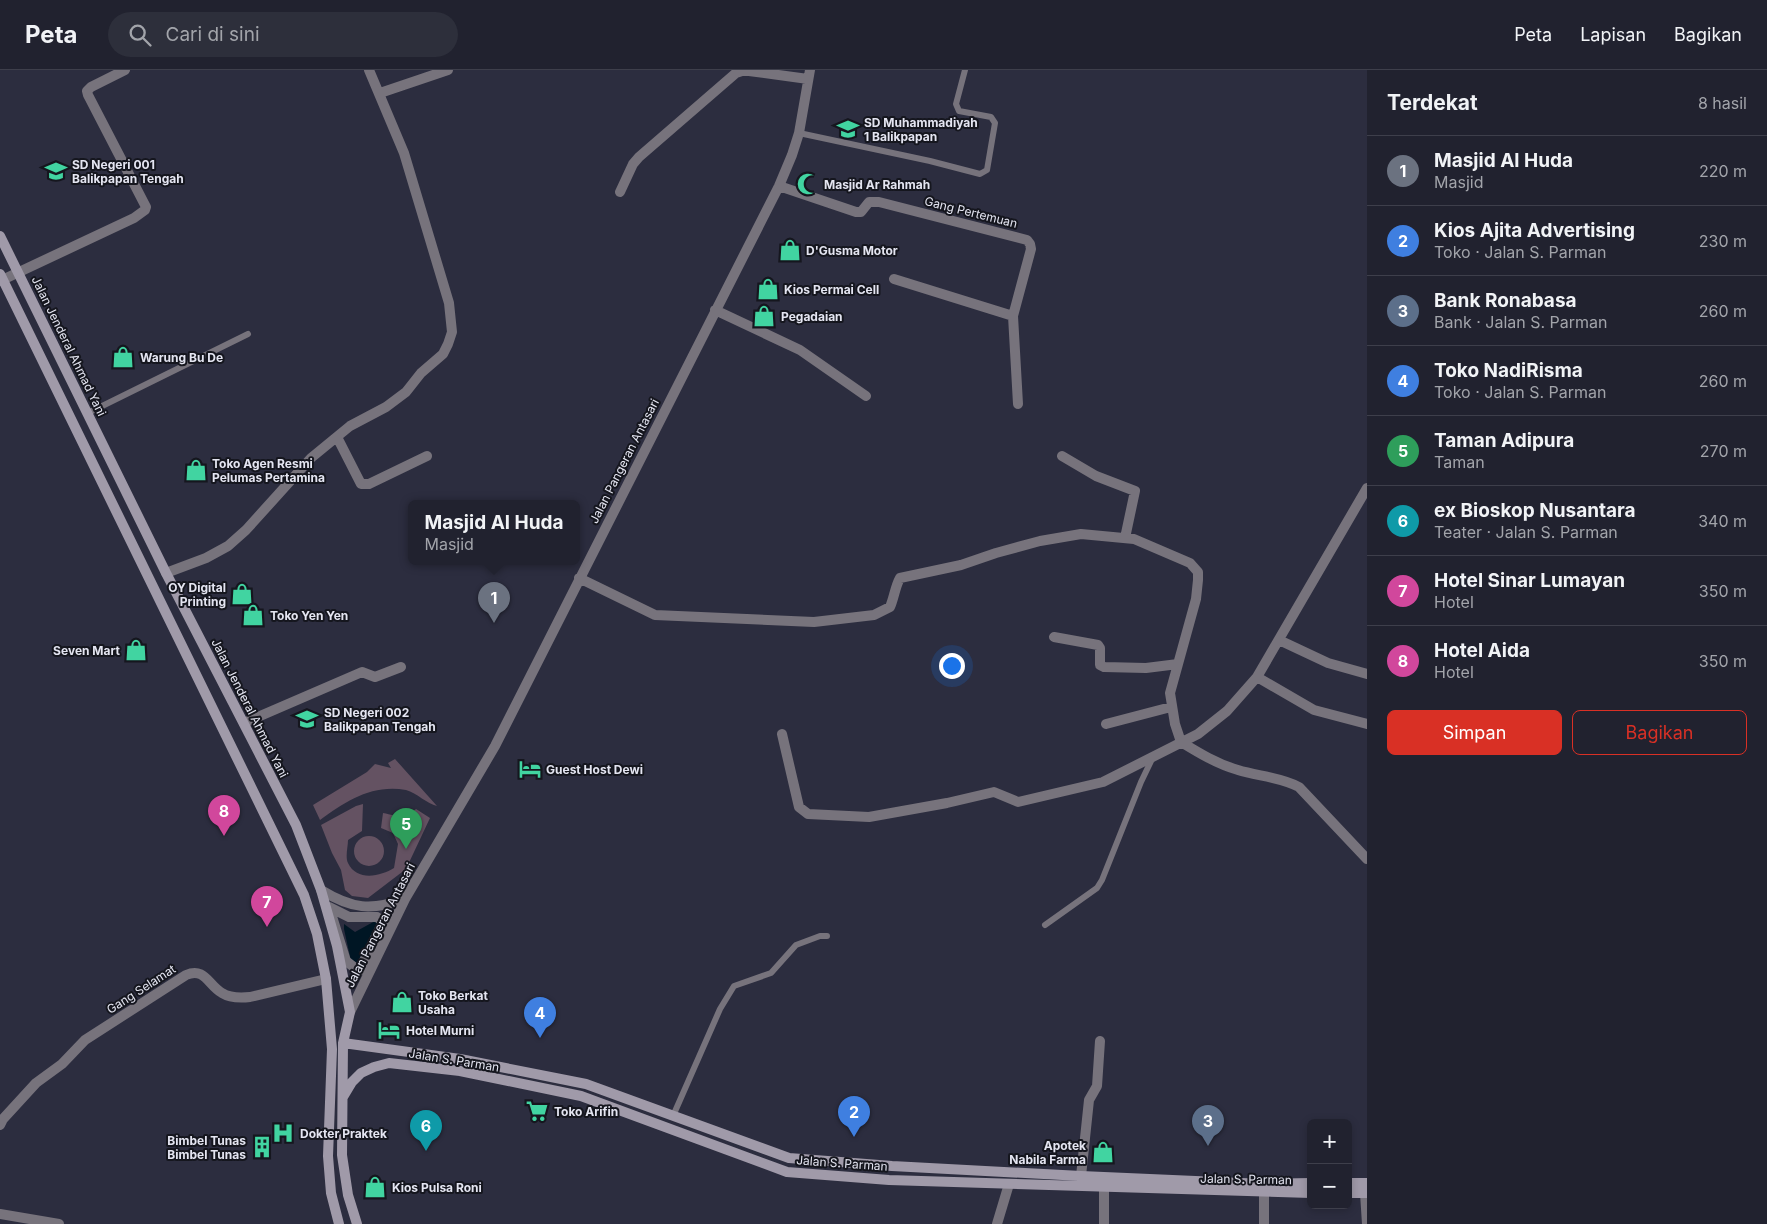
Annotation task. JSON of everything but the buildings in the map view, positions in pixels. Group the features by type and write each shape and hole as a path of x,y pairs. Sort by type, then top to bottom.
{"main road":[{"name":"Jalan Jenderal Ahmad Yani","path":"0,236 166,574 296,825 321,890 337,946 350,1012 343,1043 342,1155 348,1194 357,1224"},
{"path":"1,278 304,894 317,934 326,979 332,1049 328,1156 331,1193 339,1224"},
{"name":"Jalan S. Parman","path":"343,1043 460,1058 586,1084 789,1158 1264,1188 1307,1193"},
{"name":"Jalan S. Parman","path":"343,1098 352,1082 361,1073 385,1063 460,1071 581,1096 788,1172 889,1180 1104,1187 1264,1188 1307,1184"},
{"path":"1352,1185 1366,1190"},
{"path":"1352,1192 1366,1190"}],"street":[{"path":"1,278 19,272 134,218 145,210 146,207 87,91 91,86 125,70"},
{"path":"166,574 206,558 228,546 246,530 311,458 350,426 386,407 406,392 421,373 443,354 452,332 449,303 404,153 369,70"},
{"path":"380,93 448,70"},
{"path":"620,192 633,164 639,157 736,73 749,71 809,74"},
{"name":"Jalan Pangeran Antasari","path":"350,1012 405,899 494,746 780,186 798,133 809,74"},
{"name":"Gang Pertemuan","path":"780,186 856,212 861,212 869,202 879,202 1026,240 1032,249 1013,316 1018,404"},
{"path":"894,279 1013,316"},
{"path":"715,310 800,350 866,396"},
{"path":"337,437 361,484 370,484 427,456"},
{"path":"1062,456 1096,476 1135,491 1125,538"},
{"path":"782,734 798,806 808,814 868,817 947,803 994,792 1018,802 1103,782 1198,734 1217,721 1250,687 1280,640 1366,491"},
{"path":"579,578 655,615 814,622 874,615 890,607 900,578 944,570 1010,549 1066,535 1096,534 1134,539 1190,563 1198,572 1196,599 1170,693 1171,707 1181,742 1221,764 1244,772 1290,783 1298,787 1367,859"},
{"path":"1054,637 1098,645 1100,648 1100,665 1104,667 1146,668 1178,664"},
{"path":"1280,640 1328,663 1367,674"},
{"path":"244,722 362,672 375,677 401,667"},
{"path":"1257,677 1314,710 1367,724"},
{"path":"1106,724 1171,707"},
{"path":"321,890 332,897 360,907 386,906 405,899"},
{"path":"329,907 349,918 376,917 383,922 359,971 346,962 329,907"},
{"name":"Gang Selamat","path":"0,1125 3,1119 36,1083 62,1064 85,1040 186,975 195,972 201,974 223,994 240,998 250,998 326,979"},
{"path":"1081,1176 1089,1100 1097,1086 1100,1041"},
{"path":"997,1224 1009,1184"},
{"path":"1104,1187 1104,1224"},
{"path":"1264,1188 1264,1224"},
{"path":"1366,1190 1367,1224"},
{"path":"0,1214 59,1224"}],"lane":[{"path":"798,133 930,161 980,174 988,170 994,123 992,117 959,111 957,108 956,104 965,70"},
{"path":"88,413 248,334"},
{"path":"1045,925 1097,888 1153,757"},
{"path":"674,1116 720,1009 734,986 770,973 796,945 820,936 827,936"}],"shaded area":[{"path":"395,759 437,806 406,790 382,789 360,796 340,806 320,820 313,805 367,772 375,764 391,768 388,763"},
{"path":"363,804 362,831 348,840 347,861 352,869 363,875 376,875 394,868 398,844 393,833 381,828 383,813 404,816 416,809 430,818 406,869 368,898 352,896 345,890 341,870 321,825"},
{"path":"369,836 380,840 384,851 380,862 369,866 358,862 354,851 358,840"}],"water":[{"path":"375,921 379,924 358,966 351,961 344,924 355,932"}],"place":[{"name":"SD Muhammadiyah 1 Balikpapan","path":"848,129"},
{"name":"SD Negeri 001 Balikpapan Tengah","path":"56,171"},
{"name":"Masjid Ar Rahmah","path":"808,184"},
{"name":"D'Gusma Motor","path":"790,250"},
{"name":"Kios Permai Cell","path":"768,289"},
{"name":"Pegadaian","path":"764,316"},
{"name":"Warung Bu De","path":"123,357"},
{"name":"Toko Agen Resmi Pelumas Pertamina","path":"196,470"},
{"name":"OY Digital Printing","path":"242,594"},
{"name":"Toko Yen Yen","path":"253,615"},
{"name":"Masjid Al Huda","path":"494,623"},
{"name":"Seven Mart","path":"136,650"},
{"name":"SD Negeri 002 Balikpapan Tengah","path":"307,719"},
{"name":"Guest Host Dewi","path":"530,769"},
{"name":"Hotel Aida","path":"224,836"},
{"name":"Taman Adipura","path":"406,849"},
{"name":"Hotel Sinar Lumayan","path":"267,927"},
{"name":"Toko Berkat Usaha","path":"402,1002"},
{"name":"Hotel Murni","path":"389,1030"},
{"name":"Toko NadiRisma","path":"540,1038"},
{"name":"Toko Arifin","path":"537,1111"},
{"name":"Dokter Praktek","path":"283,1133"},
{"name":"Kios Ajita Advertising","path":"854,1137"},
{"name":"Bank Ronabasa","path":"1208,1146"},
{"name":"Bimbel Tunas Bimbel Tunas","path":"262,1147"},
{"name":"ex Bioskop Nusantara","path":"426,1151"},
{"name":"Apotek Nabila Farma","path":"1103,1152"},
{"name":"Kios Pulsa Roni","path":"375,1187"}]}
